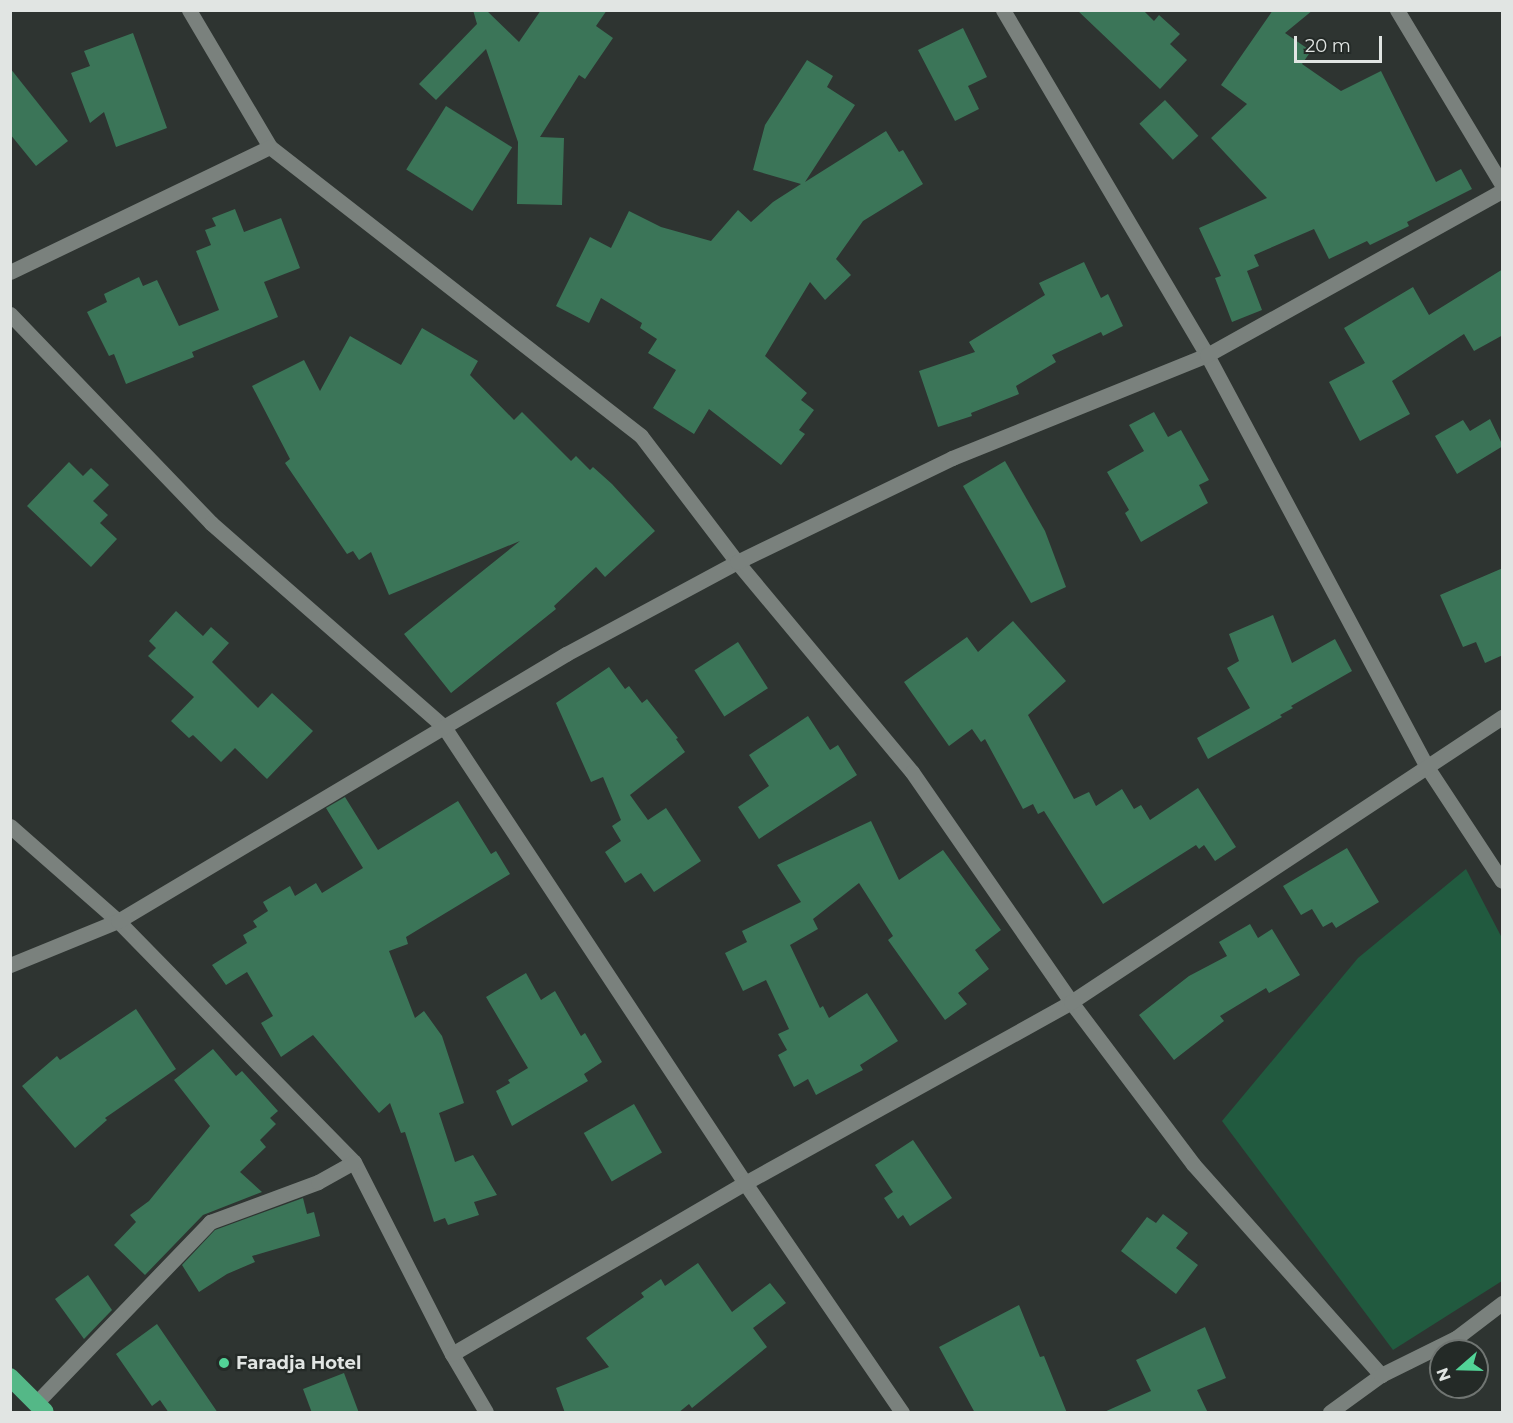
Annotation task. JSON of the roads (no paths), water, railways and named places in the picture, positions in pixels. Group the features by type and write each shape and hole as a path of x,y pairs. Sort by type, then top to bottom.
{"highway":[{"path":"10,1377 41,1407"}],"street":[{"path":"189,10 270,147 641,436 737,562 912,771 1071,1002 1193,1164 1381,1375"},
{"path":"1003,10 1207,355 1427,767 1503,881"},
{"path":"1397,10 1503,185"},
{"path":"10,272 270,147"},
{"path":"10,964 118,921 566,654 737,562 952,458 1207,355 1503,191"},
{"path":"10,314 211,523 444,727 745,1183 902,1413"},
{"path":"452,1354 745,1183 1071,1002 1503,717"},
{"path":"10,826 118,921 354,1162 452,1354 486,1413"},
{"path":"41,1407 210,1222 318,1182 354,1162"},
{"path":"1330,1413 1381,1375 1456,1338 1503,1303"}],"place":[{"name":"Faradja Hotel","path":"224,1363"}]}
